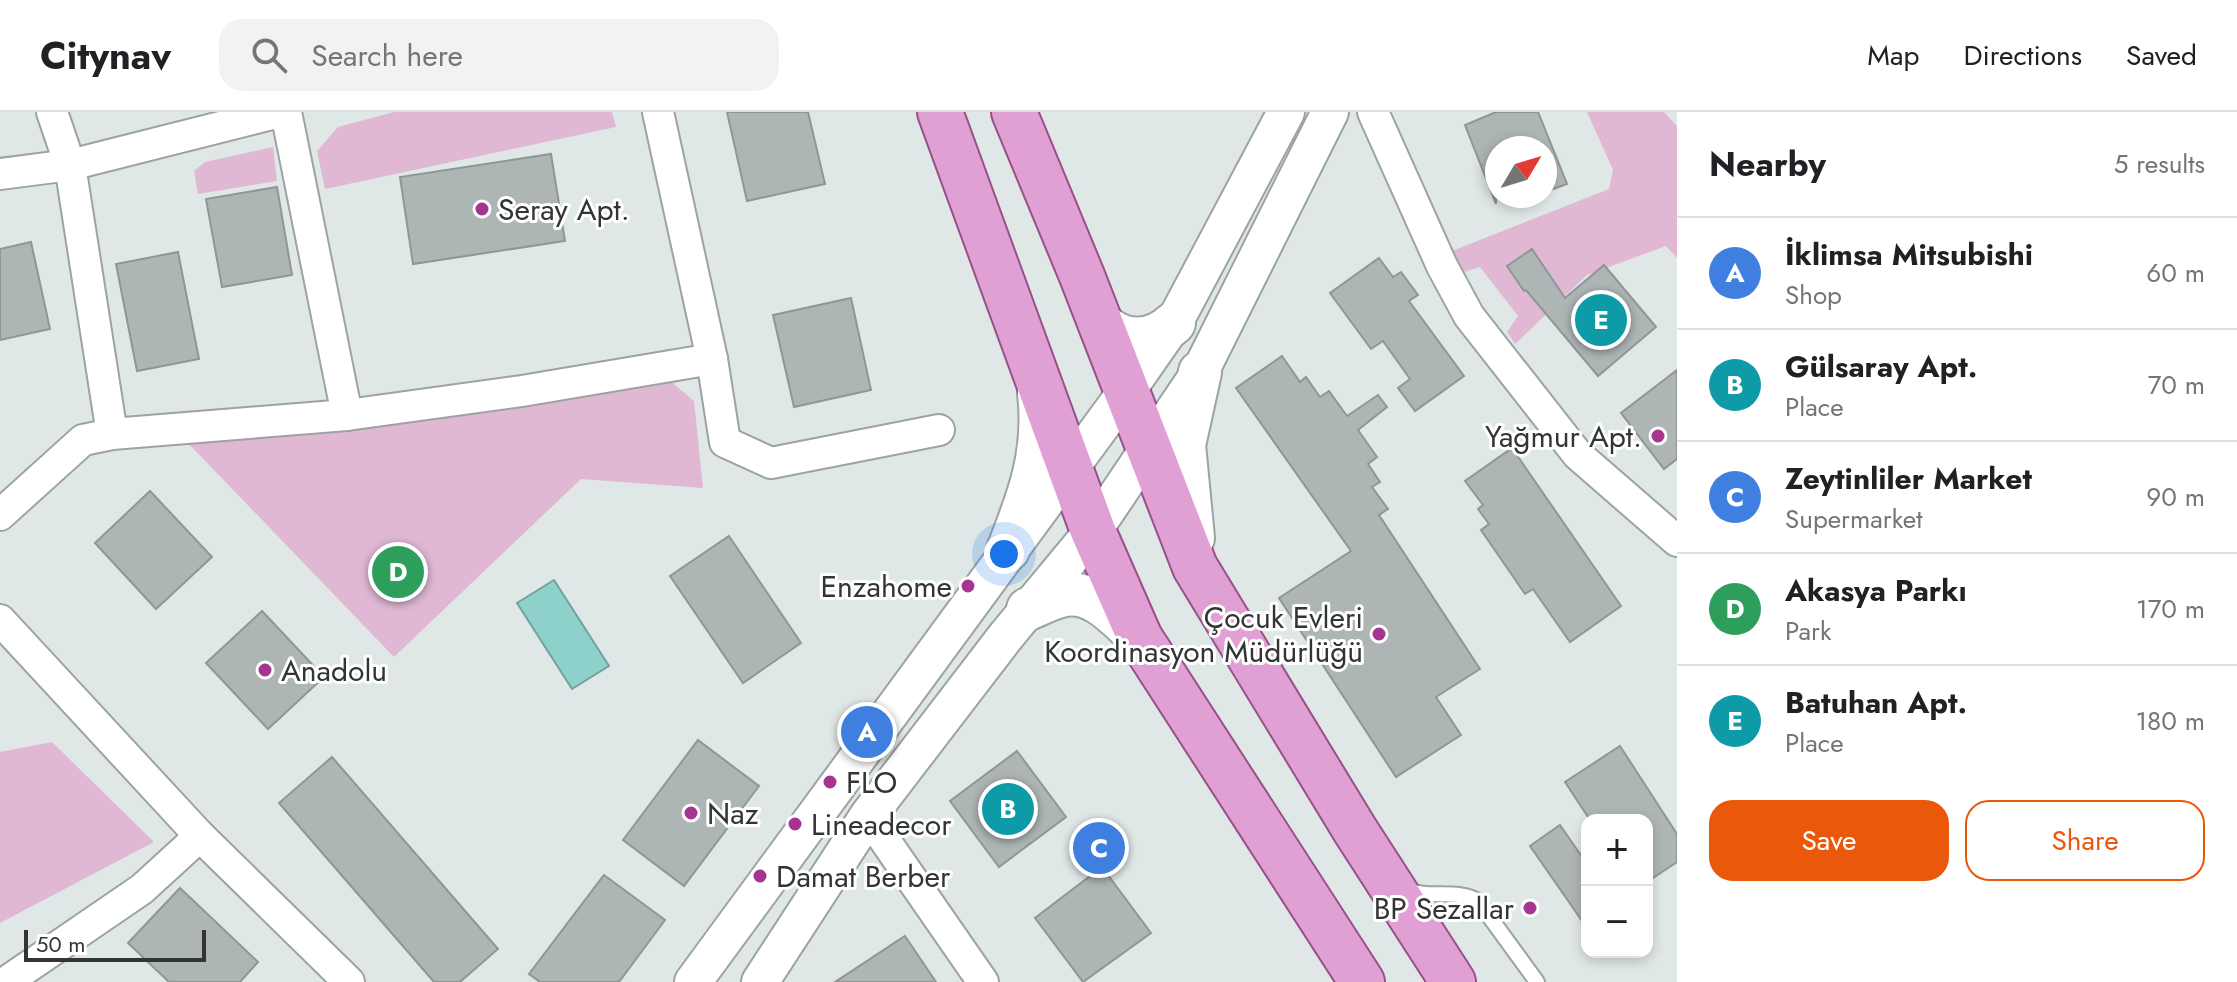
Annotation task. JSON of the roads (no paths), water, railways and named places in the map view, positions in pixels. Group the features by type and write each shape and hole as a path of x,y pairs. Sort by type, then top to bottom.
{"main road":[{"path":"940,112 1093,531 1140,638 1362,982"},
{"path":"1014,112 1195,567 1453,982"},
{"path":"1099,321 1108,330 1133,340 1160,333 1174,323"},
{"path":"1008,550 1038,462 1042,419 1031,361"},
{"path":"1200,372 1184,445 1184,460 1193,541 1208,589"},
{"path":"1028,609 1065,595 1085,596 1103,605 1140,638"}],"street":[{"path":"52,112 70,165 112,434"},
{"path":"0,174 70,165 280,112"},
{"path":"286,112 347,415"},
{"path":"658,112 712,359 725,442 771,463 939,430"},
{"path":"693,982 1174,323 1286,112"},
{"path":"760,982 868,816 1028,609 1093,531 1200,372 1330,112"},
{"path":"1373,112 1442,266 1469,316 1578,455 1677,541"},
{"path":"0,515 83,440 112,434 347,415 522,391 712,359"},
{"path":"0,620 200,836 349,982"},
{"path":"868,816 983,982"},
{"path":"6,982 142,889 200,836"}],"lane":[{"path":"1383,873 1414,893 1467,896 1478,901 1537,982"}],"water":[{"path":"554,580 609,666 572,689 517,603"}],"place":[{"name":"Seray Apt.","path":"482,209"},
{"name":"Batuhan Apt.","path":"1601,320"},
{"name":"Yağmur Apt.","path":"1658,436"},
{"name":"Akasya Parkı","path":"398,572"},
{"name":"Enzahome","path":"968,586"},
{"name":"Çocuk Evleri Koordinasyon Müdürlüğü","path":"1379,634"},
{"name":"Anadolu","path":"265,670"},
{"name":"İklimsa Mitsubishi","path":"867,732"},
{"name":"FLO","path":"830,782"},
{"name":"Gülsaray Apt.","path":"1008,809"},
{"name":"Naz","path":"691,813"},
{"name":"Lineadecor","path":"795,824"},
{"name":"Zeytinliler Market","path":"1099,848"},
{"name":"Damat Berber","path":"760,876"},
{"name":"BP Sezallar","path":"1530,908"}]}
